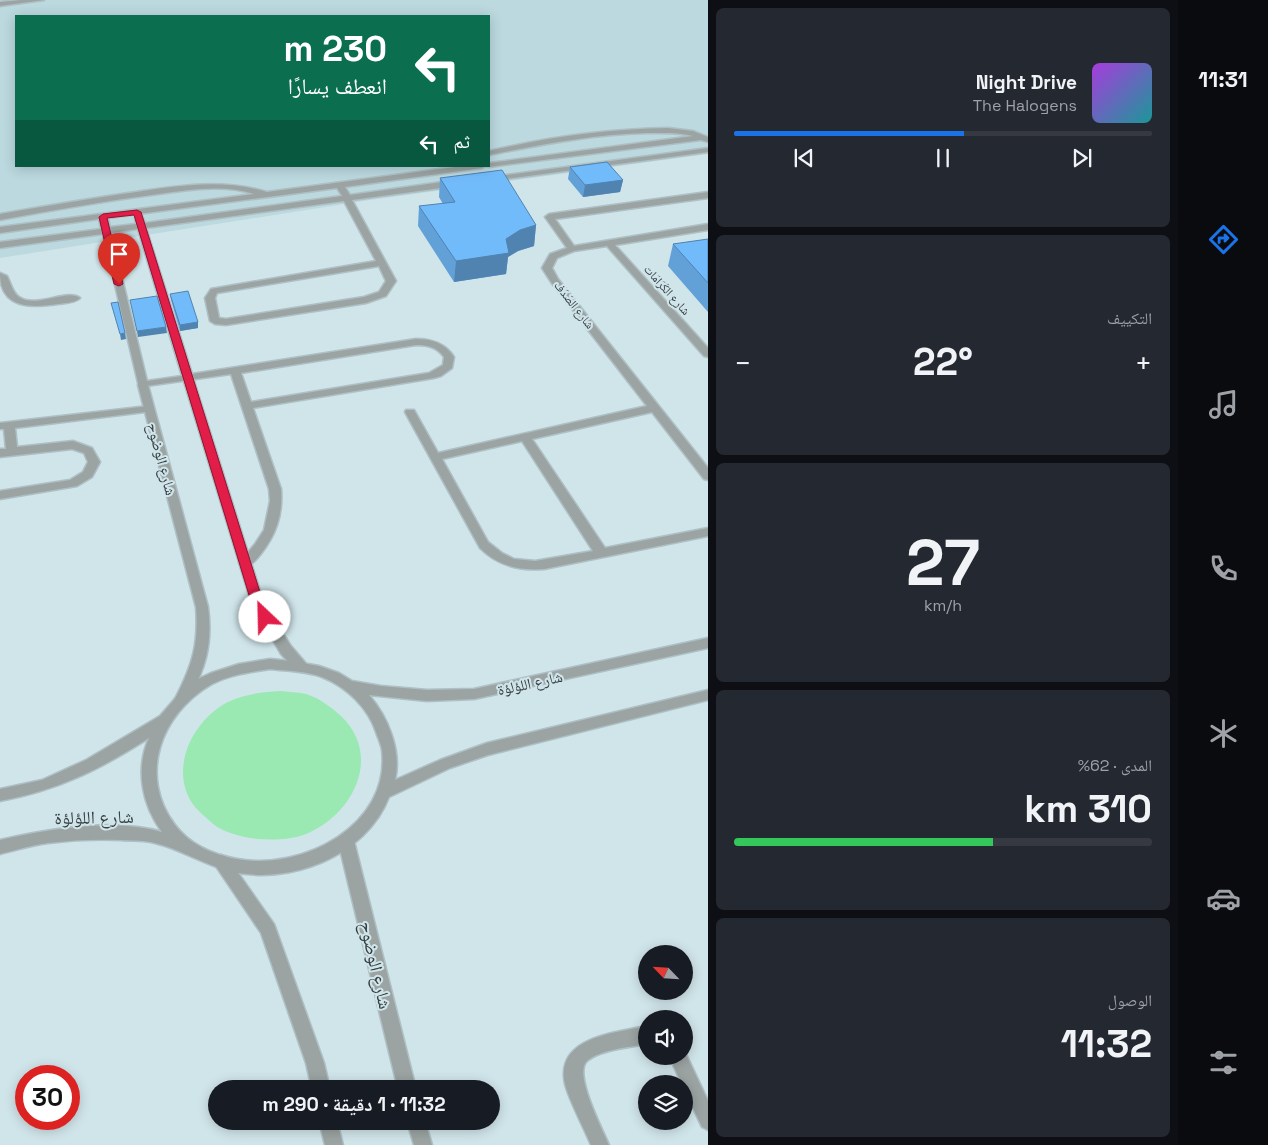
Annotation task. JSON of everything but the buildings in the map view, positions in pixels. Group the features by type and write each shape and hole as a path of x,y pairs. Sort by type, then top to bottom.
{"street":[{"path":"0,4 41,0"},
{"path":"490,153 521,146 620,132 667,131 697,134 707,138"},
{"path":"490,165 707,138"},
{"path":"481,180 708,150"},
{"path":"447,171 454,167"},
{"path":"0,230 475,167"},
{"path":"0,245 462,183"},
{"path":"340,185 391,281 383,294 366,300 226,322 215,320 210,298 214,292 381,263"},
{"path":"0,217 65,204 204,186 235,186 266,195"},
{"path":"572,249 550,217 708,195"},
{"path":"137,212 258,605 286,650 302,667"},
{"name":"شارع الوضوح","path":"103,217 148,409 202,607 204,628 201,655 196,675 182,699"},
{"name":"شارع الصَدَف","path":"708,227 572,249 553,256 547,268 554,280 708,476"},
{"name":"شارع الكَرَامَات","path":"608,242 708,354"},
{"path":"0,276 4,278 5,292 19,301 33,303 76,298"},
{"path":"143,386 416,342 434,344 441,348 449,357 448,366 437,374 430,376 247,406"},
{"path":"235,371 275,489 276,501 272,527 261,546 245,563"},
{"path":"436,457 654,408"},
{"path":"0,495 73,483 88,474 94,462 88,451 73,445 6,452 4,426 148,409"},
{"path":"410,412 484,545 492,554 503,560 516,565 544,566 708,532"},
{"path":"525,437 602,554"},
{"name":"شارع اللؤلؤة","path":"349,686 411,696 442,697 474,694 708,643"},
{"path":"0,795 43,786 85,768 125,746 162,721 182,699 208,680 238,669 270,664 302,667 327,674 349,686 372,706 386,732 391,762 385,792 370,819 346,841 318,857 286,866 253,868 221,862 188,846 166,826 152,800 147,774 150,746 162,721"},
{"path":"385,792 445,764 487,749 708,695"},
{"name":"شارع اللؤلؤة","path":"0,847 48,836 102,833 150,834 188,846"},
{"name":"شارع الوضوح","path":"346,841 405,1080"},
{"path":"221,862 268,929 314,1063 318,1080"},
{"path":"600,1145 574,1083 573,1072 575,1063 580,1055 596,1046 638,1037"},
{"path":"682,1065 708,1121"},
{"path":"330,1130 334,1145"},
{"path":"418,1130 422,1145"}],"shaded area":[{"path":"0,0 708,0 708,154 370,200 0,258"}],"green space":[{"path":"280,691 311,696 325,703 341,716 353,732 360,749 361,766 357,783 349,799 337,813 323,825 306,834 288,838 257,839 227,832 199,811 187,793 183,778 188,748 194,734 215,710 241,697"}],"route":[{"path":"119,284 103,217 137,212 258,605 265,617"}]}
